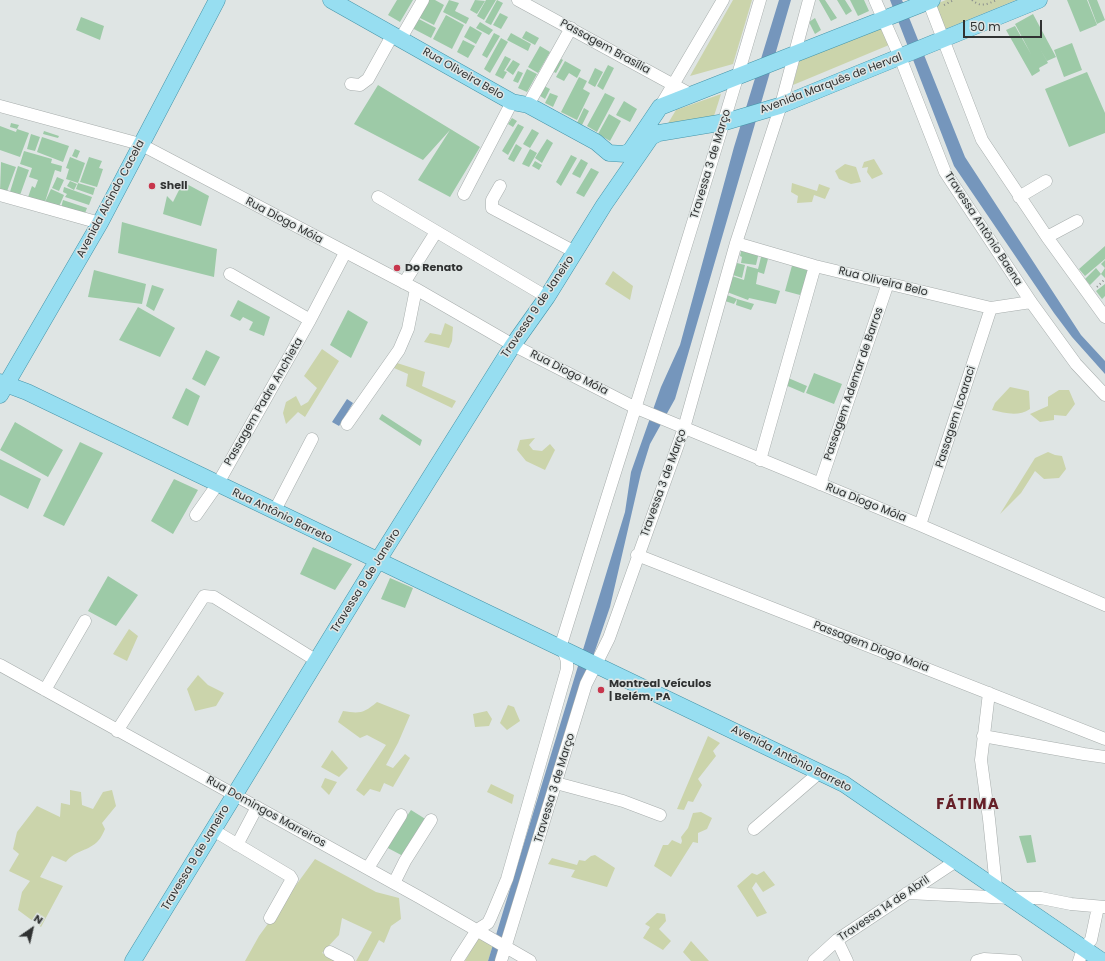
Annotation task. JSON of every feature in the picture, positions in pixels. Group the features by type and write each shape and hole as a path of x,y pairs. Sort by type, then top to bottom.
{"main road":[{"name":"Avenida Alcindo Cacela","path":"2,387 100,223 140,144 217,0"},
{"name":"Rua Oliveira Belo","path":"331,0 520,104 596,142 610,153 625,154 632,150 660,107"},
{"name":"Avenida Marquês de Herval","path":"604,206 651,137 659,133 726,122 780,106 1039,0"},
{"path":"660,107 793,56 928,1"},
{"name":"Rua Oliveira Belo","path":"596,142 612,158 615,163 616,170 604,206"},
{"name":"Travessa 9 de Janeiro","path":"133,961 377,562 513,344 548,297 604,206"},
{"name":"Rua Antônio Barreto","path":"2,387 217,485 562,649"},
{"name":"Avenida Antônio Barreto","path":"562,649 844,784 1012,898 1081,955"},
{"path":"1081,955 1102,961"}],"street":[{"path":"351,84 360,85 368,79 423,0"},
{"name":"Passagem Brasília","path":"518,0 692,95"},
{"path":"660,107 723,0"},
{"name":"Travessa 3 de Março","path":"457,961 479,931 488,923 507,879 567,669 567,661 562,649 726,122 760,0"},
{"name":"Travessa 3 de Março","path":"501,961 586,684 608,638 679,426 780,106 809,0"},
{"name":"Travessa Antônio Baena","path":"875,0 905,55 945,172 1031,302 1076,364 1105,395"},
{"path":"928,1 941,40 982,140 1046,237 1102,310"},
{"path":"464,194 520,104 571,28"},
{"name":"Rua Diogo Móia","path":"0,106 140,144 416,289 513,344 637,408 920,525 1105,605"},
{"path":"1019,197 1046,181"},
{"path":"500,186 492,200 492,208 575,252"},
{"path":"0,195 100,223"},
{"path":"378,197 548,297"},
{"path":"1046,237 1077,221"},
{"path":"404,283 436,232"},
{"name":"Rua Oliveira Belo","path":"736,242 815,266 991,308 1031,302"},
{"name":"Passagem Padre Anchieta","path":"196,515 217,485 310,320 345,253"},
{"path":"760,460 815,266"},
{"path":"230,274 310,320"},
{"name":"Passagem Ademar de Barros","path":"820,484 888,283"},
{"path":"347,424 399,350 408,329 416,289"},
{"name":"Passagem Icoaraci","path":"920,525 991,308"},
{"path":"274,512 312,439"},
{"name":"Passagem Diogo Moia","path":"637,555 1105,739"},
{"path":"117,731 204,596 214,598 317,661"},
{"path":"44,690 85,621"},
{"name":"Rua Domingos Marreiros","path":"0,664 117,731 368,868 530,961"},
{"path":"989,693 981,760 996,887"},
{"path":"983,736 1105,757"},
{"path":"754,829 820,772"},
{"path":"556,783 623,801 660,815"},
{"path":"237,845 257,807"},
{"path":"368,868 401,815"},
{"path":"394,883 405,861 431,820"},
{"path":"213,830 290,876 292,879 270,918"},
{"name":"Travessa 14 de Abril","path":"814,961 837,940 956,861"},
{"path":"907,893 1041,898 1072,904 1101,907 1091,940 1081,955"},
{"path":"837,940 847,961"},
{"path":"330,952 348,961"},
{"path":"978,961 984,959 1016,961"}],"path":[{"path":"972,0 976,4 982,6 997,0"}],"green space":[{"path":"733,0 752,0 733,64 690,76"},
{"path":"946,0 1016,0 943,30 933,5"},
{"path":"881,23 889,45 793,85 801,54"},
{"path":"721,94 714,116 667,125 676,110"},
{"path":"874,159 883,174 872,179 867,172 868,167 862,168 864,162"},
{"path":"845,164 856,167 861,182 851,184 839,179 835,171"},
{"path":"792,183 817,191 819,184 830,188 825,199 814,195 812,202 797,203 798,196 791,192"},
{"path":"613,271 633,286 630,300 605,284"},
{"path":"445,323 453,327 452,341 449,348 424,342 430,333 441,335"},
{"path":"322,349 339,361 305,417 298,412 286,424 283,413 286,402 296,396 301,406 308,402 317,388 304,376"},
{"path":"397,363 425,372 422,386 456,401 452,408 406,386 408,374 394,368"},
{"path":"1010,387 1029,391 1030,409 1016,414 992,410 995,403"},
{"path":"1059,390 1069,390 1075,404 1066,416 1054,415 1054,420 1040,422 1030,414 1048,406 1048,397"},
{"path":"535,438 529,445 533,450 542,451 550,444 555,450 545,470 526,461 517,450 520,440"},
{"path":"1048,452 1062,456 1066,469 1059,478 1044,479 1035,471 1021,493 1000,514 1035,458"},
{"path":"129,629 138,636 127,661 113,654"},
{"path":"198,675 208,685 224,693 216,706 195,711 187,689"},
{"path":"377,702 410,715 398,743 386,765 393,768 405,754 410,758 393,787 384,783 380,792 370,789 364,796 356,790 386,745 367,735 360,738 338,722 343,711 362,712"},
{"path":"508,705 514,707 520,721 507,730 500,723"},
{"path":"487,711 492,719 489,726 475,727 473,714"},
{"path":"708,736 720,743 713,751 716,756 698,779 702,785 693,802 688,801 684,810 677,809"},
{"path":"332,750 348,768 339,777 321,767"},
{"path":"325,778 337,782 329,795 321,787"},
{"path":"491,784 514,795 512,804 487,792"},
{"path":"70,790 81,792 82,805 93,809 103,792 112,790 116,806 102,823 105,829 100,838 94,844 74,855 66,862 52,856 40,877 63,886 41,927 18,910 22,892 30,881 9,871 19,854 13,849 17,832 37,806 60,817 61,803 70,805"},
{"path":"701,812 712,818 707,829 698,833 698,843 693,842 671,877 654,866 663,845 668,845 672,840 681,844 681,837 688,828 693,813"},
{"path":"595,855 615,868 607,887 571,877 575,870 548,864 552,858 577,865 579,860 585,861 591,856"},
{"path":"315,859 376,892 399,898 401,919 391,926 384,943 379,940 368,961 356,961 372,932 342,918 339,935 322,953 338,961 245,961 259,936"},
{"path":"764,871 775,885 763,892 756,882 752,888 767,913 757,917 737,886 752,873 757,875"},
{"path":"657,913 665,914 666,921 659,929 671,941 663,950 643,938 650,927 645,924"},
{"path":"478,938 493,945 488,961 465,961"},
{"path":"691,941 709,961 691,961 683,952"}],"water":[{"path":"779,0 791,0 675,399 650,444 641,473 610,607 495,961 488,961 625,512 631,472 661,387 680,345 734,147"},
{"path":"890,0 902,0 965,157 1081,335 1105,361 1105,374 1072,337 1054,313 954,166"},
{"path":"347,399 353,403 339,426 332,422"}],"building":[{"path":"397,0 413,0 400,22 388,15"},
{"path":"427,0 435,0 444,5 434,25 418,17"},
{"path":"449,0 459,3 455,11 469,18 466,24 443,12"},
{"path":"475,0 485,1 477,14 470,10"},
{"path":"486,0 496,0 484,20 477,16"},
{"path":"497,0 503,3 491,25 485,22"},
{"path":"819,0 825,0 837,18 831,21"},
{"path":"837,0 845,0 852,11 846,15"},
{"path":"850,0 864,0 869,11 858,16"},
{"path":"1067,0 1087,0 1097,25 1080,32"},
{"path":"1088,0 1097,0 1105,20 1097,24"},
{"path":"500,13 508,17 501,29 493,25"},
{"path":"1033,14 1056,57 1047,61 1039,47 1048,63 1039,68 1040,71 1032,76 1006,30 1015,26 1031,54 1015,24"},
{"path":"446,15 464,25 452,49 433,39"},
{"path":"81,17 104,26 100,40 76,30"},
{"path":"417,18 436,28 431,38 412,28"},
{"path":"815,18 821,30 815,34 809,22"},
{"path":"480,22 493,30 489,35 476,28"},
{"path":"470,26 482,33 476,44 464,37"},
{"path":"526,31 539,38 535,45 522,38"},
{"path":"494,33 500,36 487,58 482,55"},
{"path":"511,33 531,44 528,51 507,40"},
{"path":"501,38 508,42 490,73 484,69"},
{"path":"463,40 475,46 468,58 457,52"},
{"path":"1072,43 1082,70 1064,77 1054,50"},
{"path":"540,46 550,52 538,73 528,67"},
{"path":"505,56 511,59 504,71 507,72 503,79 495,75"},
{"path":"557,56 563,60 556,73 550,70"},
{"path":"513,60 520,64 513,75 506,70"},
{"path":"565,61 581,70 577,78 569,73 564,81 556,77"},
{"path":"608,65 614,68 603,90 597,86"},
{"path":"595,68 603,72 595,87 588,83"},
{"path":"527,69 537,74 527,92 518,88"},
{"path":"518,71 523,73 518,83 513,81"},
{"path":"1087,72 1105,113 1105,133 1069,147 1045,89"},
{"path":"579,77 587,81 583,89 590,93 577,120 561,112"},
{"path":"378,85 480,147 450,197 418,180 450,130 423,160 354,124"},
{"path":"542,85 550,89 545,99 537,94"},
{"path":"550,93 558,96 553,107 545,103"},
{"path":"605,93 615,98 597,132 587,126"},
{"path":"624,101 637,109 630,122 616,115"},
{"path":"584,108 589,111 582,125 577,123"},
{"path":"609,114 621,121 610,141 598,134"},
{"path":"512,118 517,121 513,127 508,124"},
{"path":"11,123 19,125 17,129 10,127"},
{"path":"518,124 524,127 508,155 502,151"},
{"path":"0,126 16,132 17,129 29,133 20,157 0,150"},
{"path":"532,129 539,133 530,148 523,144"},
{"path":"44,131 59,136 58,138 43,134"},
{"path":"31,134 40,137 35,151 27,149"},
{"path":"42,137 69,146 63,162 37,152"},
{"path":"547,139 553,143 542,163 535,158"},
{"path":"516,144 522,148 514,162 508,159"},
{"path":"75,149 80,151 77,158 72,156"},
{"path":"530,149 537,153 529,167 522,164"},
{"path":"24,151 52,159 51,163 62,166 61,172 55,170 44,205 27,200 32,186 35,188 38,180 29,177 32,168 20,164"},
{"path":"571,155 577,158 561,186 556,182"},
{"path":"70,157 85,163 78,183 66,179 69,169 66,168"},
{"path":"89,157 102,161 99,168 103,169 97,187 80,182"},
{"path":"581,159 588,163 580,178 572,174"},
{"path":"535,161 542,165 539,170 532,166"},
{"path":"1,162 16,167 6,194 0,192"},
{"path":"18,166 29,170 19,198 9,195"},
{"path":"591,168 599,172 584,197 576,193"},
{"path":"57,177 64,180 59,191 52,188"},
{"path":"70,181 77,184 74,190 67,186"},
{"path":"183,182 209,196 201,226 163,214 167,196 173,202"},
{"path":"78,183 95,188 93,195 76,189"},
{"path":"64,187 92,197 89,205 65,197 67,194 63,192"},
{"path":"51,189 64,195 58,209 45,202"},
{"path":"63,200 87,208 84,216 61,208"},
{"path":"122,222 217,249 214,277 118,253"},
{"path":"1105,246 1105,259 1085,276 1079,269"},
{"path":"742,247 759,252 756,265 741,263 742,257 740,256"},
{"path":"762,253 769,255 764,274 758,272 756,284 780,291 776,304 749,298 748,300 727,292 732,276 744,280 747,266 758,269"},
{"path":"1105,260 1105,268 1101,264"},
{"path":"793,262 810,267 800,295 785,291"},
{"path":"737,263 745,265 742,278 733,275"},
{"path":"1096,268 1101,274 1090,285 1085,279"},
{"path":"1105,268 1105,278 1101,274"},
{"path":"94,270 146,284 142,304 88,297"},
{"path":"1105,284 1105,296 1102,299 1096,291"},
{"path":"152,285 164,289 154,311 146,306"},
{"path":"727,295 737,299 734,304 725,301"},
{"path":"737,299 754,304 751,310 736,305"},
{"path":"238,300 270,317 264,336 249,330 253,322 243,317 240,321 230,316"},
{"path":"138,307 175,328 160,357 119,340"},
{"path":"348,310 368,322 351,358 330,345"},
{"path":"206,350 220,357 205,386 192,379"},
{"path":"814,373 842,384 834,404 806,393"},
{"path":"786,377 807,386 804,393 783,384"},
{"path":"186,388 200,396 188,426 172,418"},
{"path":"382,414 422,440 420,446 379,419"},
{"path":"15,422 63,450 48,477 0,450"},
{"path":"80,442 103,453 64,526 43,516"},
{"path":"0,459 41,479 28,509 0,495"},
{"path":"174,479 198,490 173,534 151,521"},
{"path":"313,547 352,564 335,590 300,574"},
{"path":"108,576 138,595 116,626 88,611"},
{"path":"390,578 413,588 405,608 381,599"},
{"path":"411,810 427,820 403,856 386,847"},
{"path":"1031,835 1036,862 1027,863 1019,836"}],"place":[{"name":"Shell","path":"152,186"},
{"name":"Do Renato","path":"397,268"},
{"name":"Montreal Veículos | Belém, PA","path":"601,690"}],"district":[{"name":"FÁTIMA","path":"968,805"}]}
